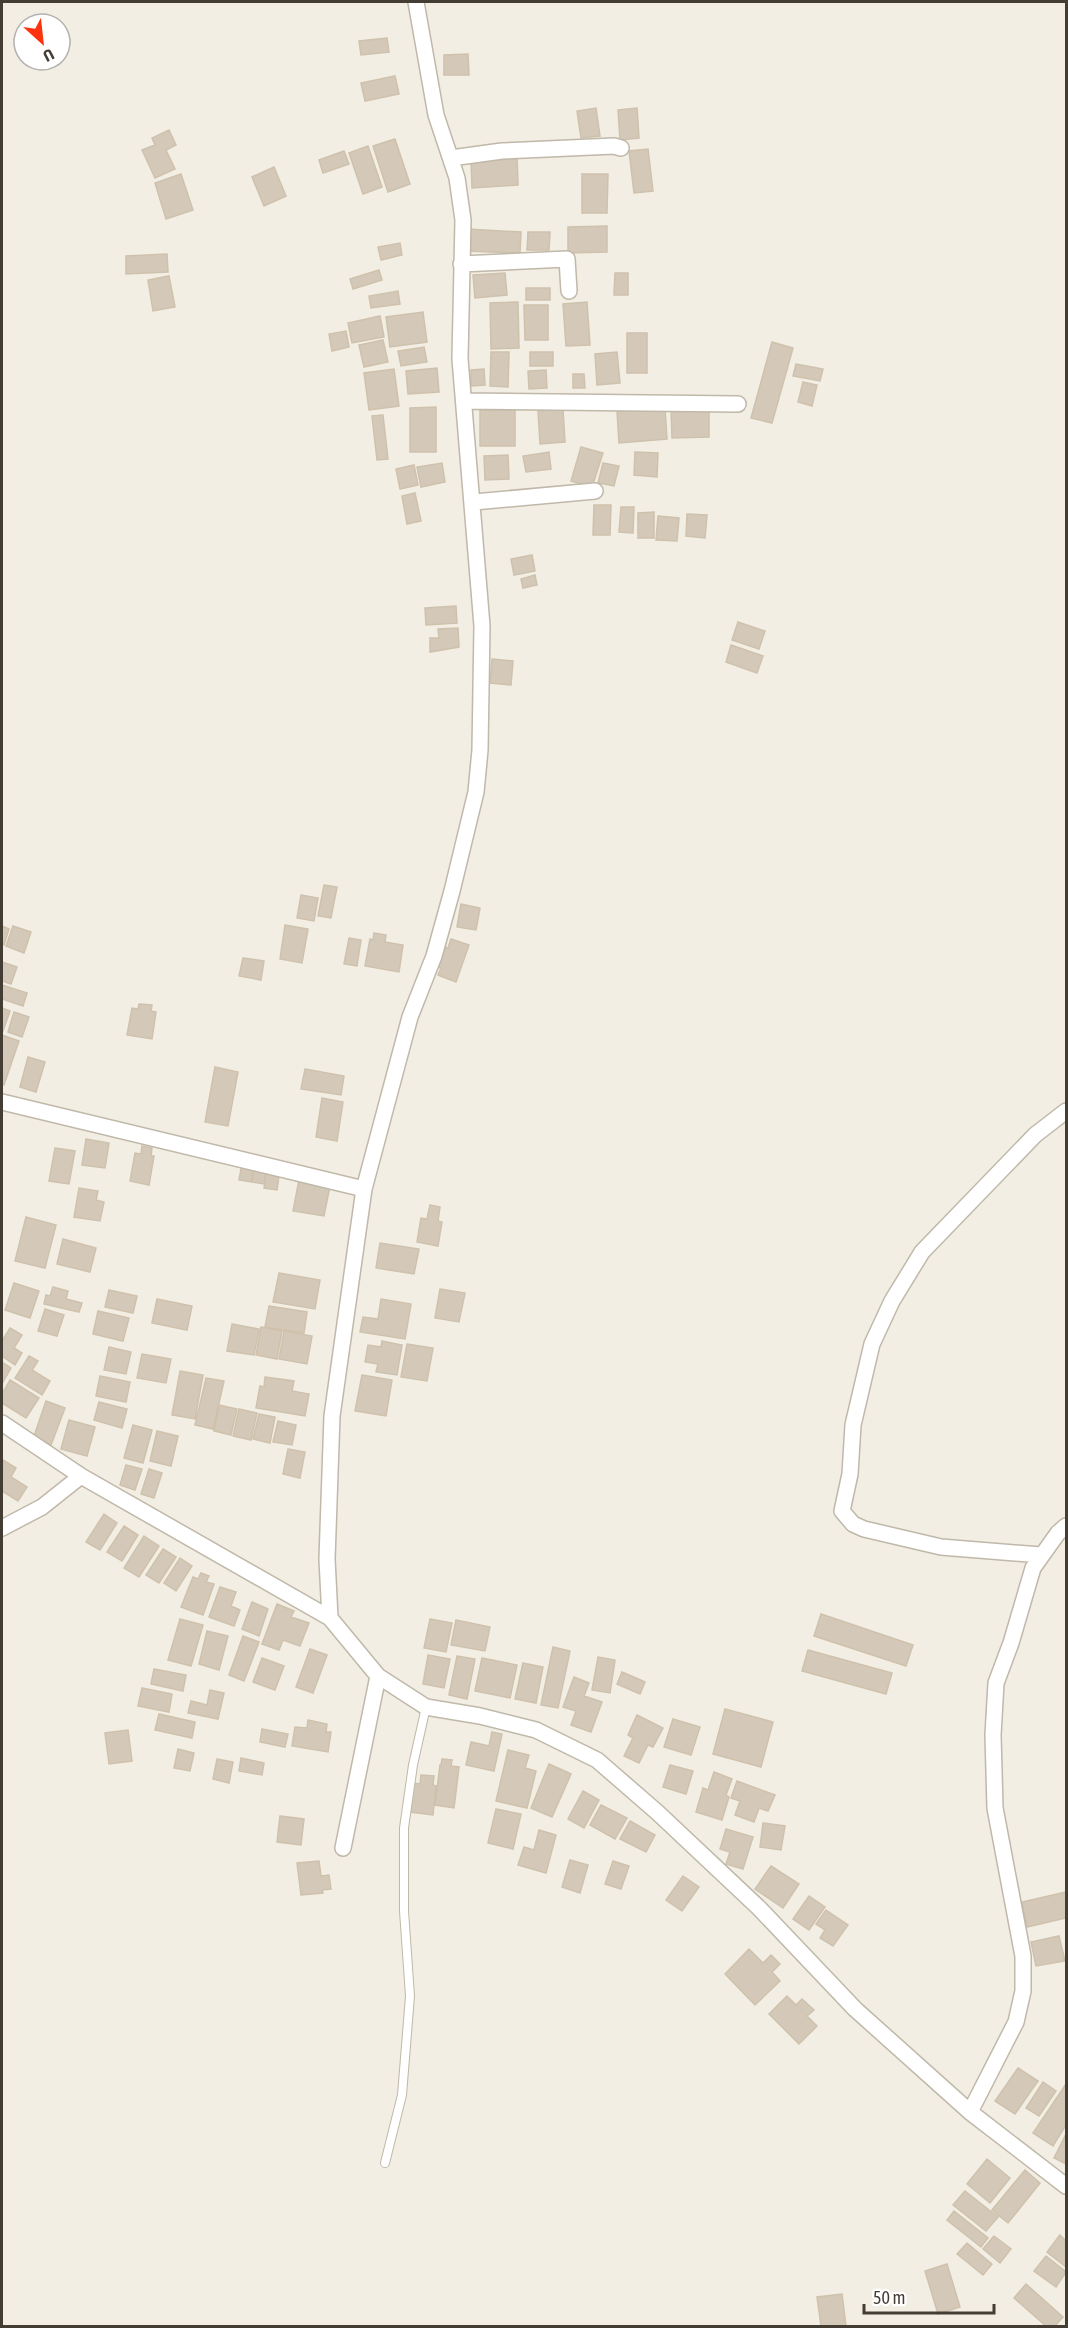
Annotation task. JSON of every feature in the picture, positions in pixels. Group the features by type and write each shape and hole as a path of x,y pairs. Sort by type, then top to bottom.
{"street":[{"path":"330,1617 327,1559 332,1416 364,1190 410,1017 434,956 452,891 476,792 480,750 482,626 474,502 460,358 463,220 457,178 436,116 416,2"},
{"path":"451,158 502,151 614,146 621,148"},
{"path":"461,264 567,259 569,291"},
{"path":"464,401 738,404"},
{"path":"474,502 595,490"},
{"path":"2,1102 364,1190"},
{"path":"1041,1555 941,1546 864,1529 853,1524 842,1511 850,1474 853,1425 872,1344 892,1301 930,1243 1035,1135 1066,1111"},
{"path":"2,1423 81,1476 330,1617 378,1676 426,1707 480,1716 536,1731 597,1760 657,1812 759,1908 855,2009 970,2112 1066,2186"},
{"path":"2,1528 42,1507 81,1476"},
{"path":"970,2112 1016,2022 1023,1991 1023,1956 995,1808 993,1735 996,1683 1033,1568 1058,1533 1066,1526"},
{"path":"343,1848 378,1676"}],"lane":[{"path":"386,2163 402,2095 410,1996 404,1911 404,1828 413,1765 426,1707"}],"building":[{"path":"387,38 389,52 361,55 359,41"},
{"path":"468,54 469,75 444,75 444,55"},
{"path":"395,76 399,94 365,101 361,83"},
{"path":"596,108 600,136 581,138 577,111"},
{"path":"637,108 639,138 620,140 618,110"},
{"path":"169,130 176,145 166,150 175,169 155,178 142,150 155,145 152,138"},
{"path":"395,139 410,184 388,192 373,146"},
{"path":"368,146 382,187 363,194 349,153"},
{"path":"648,149 653,191 634,193 629,151"},
{"path":"344,151 349,164 323,173 319,160"},
{"path":"517,157 518,185 472,188 471,160"},
{"path":"274,167 286,196 264,206 252,177"},
{"path":"181,174 193,210 166,219 155,183"},
{"path":"582,174 608,174 607,213 582,213"},
{"path":"607,226 607,252 568,253 568,227"},
{"path":"467,229 521,232 520,253 466,251"},
{"path":"528,232 550,232 549,250 527,250"},
{"path":"400,243 402,255 381,260 378,247"},
{"path":"167,254 168,272 126,274 126,256"},
{"path":"379,270 382,280 353,289 350,279"},
{"path":"505,273 507,295 475,298 473,275"},
{"path":"615,273 628,273 628,295 614,295"},
{"path":"169,276 175,307 153,311 148,280"},
{"path":"526,288 550,288 550,300 526,300"},
{"path":"398,291 400,304 371,308 369,296"},
{"path":"518,302 519,348 491,349 490,303"},
{"path":"587,302 590,345 566,346 563,304"},
{"path":"524,305 548,305 548,340 525,340"},
{"path":"423,312 427,342 390,347 386,317"},
{"path":"380,316 384,337 352,343 348,323"},
{"path":"346,331 349,347 332,351 329,334"},
{"path":"627,333 647,333 647,373 627,373"},
{"path":"383,340 388,362 364,367 359,345"},
{"path":"772,342 793,348 772,423 751,418"},
{"path":"424,347 427,362 401,366 398,351"},
{"path":"491,352 509,352 508,387 490,386"},
{"path":"530,352 553,352 553,366 530,366"},
{"path":"617,352 620,383 597,385 595,354"},
{"path":"796,364 823,369 820,381 793,376"},
{"path":"437,368 439,392 408,394 406,371"},
{"path":"394,369 399,406 369,410 364,373"},
{"path":"484,369 485,385 471,386 471,370"},
{"path":"546,370 547,388 529,389 528,371"},
{"path":"573,374 584,374 585,388 573,388"},
{"path":"803,382 817,385 812,406 798,402"},
{"path":"436,407 436,452 410,452 410,408"},
{"path":"665,408 667,439 619,443 617,411"},
{"path":"709,408 709,437 672,438 671,409"},
{"path":"563,409 565,442 540,444 538,411"},
{"path":"480,410 515,410 515,446 480,446"},
{"path":"383,415 388,459 377,460 372,416"},
{"path":"581,447 603,453 592,487 571,481"},
{"path":"549,452 551,469 526,472 523,456"},
{"path":"635,452 658,453 657,477 634,475"},
{"path":"508,455 509,479 485,480 484,456"},
{"path":"442,463 445,482 421,487 417,467"},
{"path":"603,463 619,466 614,486 598,483"},
{"path":"414,465 418,485 400,489 396,469"},
{"path":"415,493 421,521 407,524 402,496"},
{"path":"594,505 611,505 610,535 593,535"},
{"path":"621,507 634,507 633,533 619,532"},
{"path":"654,512 654,538 638,538 638,513"},
{"path":"687,514 707,515 705,538 686,536"},
{"path":"658,516 679,518 677,541 656,540"},
{"path":"532,555 535,571 514,575 511,559"},
{"path":"535,575 537,585 523,588 521,579"},
{"path":"456,606 457,623 426,625 425,608"},
{"path":"738,622 765,631 759,649 732,640"},
{"path":"458,628 459,647 430,652 430,638 439,638 438,629"},
{"path":"731,645 763,656 757,673 726,662"},
{"path":"492,659 513,661 511,685 490,683"},
{"path":"324,885 337,887 331,918 318,916"},
{"path":"301,895 318,898 314,921 297,918"},
{"path":"461,904 480,908 476,930 457,927"},
{"path":"285,925 308,929 302,963 280,959"},
{"path":"2,926 9,929 4,945 2,944"},
{"path":"13,926 31,932 24,953 6,946"},
{"path":"374,933 386,935 385,942 403,945 399,972 365,966 370,939 373,940"},
{"path":"349,938 361,940 357,966 344,964"},
{"path":"451,939 469,945 456,982 438,975 441,968 434,966 441,946 448,948"},
{"path":"243,958 264,961 261,980 239,976"},
{"path":"2,962 17,967 11,984 2,981"},
{"path":"2,985 27,993 23,1006 2,999"},
{"path":"139,1004 152,1005 151,1011 156,1012 152,1039 127,1035 132,1008 138,1009"},
{"path":"2,1008 10,1011 3,1031 2,1030"},
{"path":"14,1012 29,1017 22,1037 8,1032"},
{"path":"2,1035 19,1041 4,1085 2,1084"},
{"path":"28,1057 45,1062 36,1092 20,1087"},
{"path":"215,1067 238,1072 228,1126 205,1122"},
{"path":"305,1069 344,1076 341,1095 301,1089"},
{"path":"322,1098 343,1102 337,1141 316,1137"},
{"path":"86,1139 109,1143 105,1168 82,1165"},
{"path":"142,1146 152,1148 151,1156 154,1156 149,1185 130,1181 135,1153 141,1154"},
{"path":"55,1148 75,1151 69,1184 49,1181"},
{"path":"242,1163 254,1165 251,1182 239,1180"},
{"path":"255,1165 267,1167 264,1184 252,1182"},
{"path":"267,1167 280,1169 277,1190 264,1188"},
{"path":"299,1180 330,1186 324,1216 293,1211"},
{"path":"79,1188 98,1191 96,1200 104,1202 100,1221 74,1217"},
{"path":"430,1205 440,1207 438,1221 442,1222 438,1246 417,1242 421,1218 427,1219"},
{"path":"26,1217 56,1225 45,1268 15,1261"},
{"path":"63,1239 96,1248 90,1272 57,1264"},
{"path":"380,1243 419,1249 414,1274 376,1268"},
{"path":"279,1273 320,1280 315,1309 273,1302"},
{"path":"14,1283 39,1291 30,1318 5,1310"},
{"path":"53,1287 68,1291 66,1299 82,1303 79,1312 44,1304 46,1295 50,1296"},
{"path":"440,1289 465,1293 459,1322 435,1318"},
{"path":"109,1290 137,1296 133,1313 105,1307"},
{"path":"157,1299 192,1306 187,1330 152,1323"},
{"path":"381,1299 411,1304 405,1339 360,1332 363,1317 378,1319"},
{"path":"269,1306 307,1312 304,1333 265,1327"},
{"path":"45,1309 64,1315 57,1336 38,1331"},
{"path":"98,1311 129,1318 123,1341 93,1334"},
{"path":"232,1324 259,1329 254,1355 227,1351"},
{"path":"261,1327 282,1331 277,1359 256,1355"},
{"path":"10,1328 22,1335 14,1348 22,1353 15,1365 2,1356 2,1341"},
{"path":"284,1331 312,1336 307,1364 279,1359"},
{"path":"382,1341 402,1345 397,1375 376,1372 378,1364 365,1362 368,1345 381,1347"},
{"path":"407,1344 433,1348 427,1381 401,1377"},
{"path":"109,1347 131,1352 126,1374 104,1370"},
{"path":"142,1354 171,1359 166,1383 137,1378"},
{"path":"29,1356 38,1361 32,1370 50,1381 42,1395 15,1378"},
{"path":"2,1362 11,1368 2,1384"},
{"path":"180,1371 203,1375 195,1419 172,1415"},
{"path":"362,1375 392,1380 386,1416 355,1411"},
{"path":"100,1376 130,1382 126,1402 96,1396"},
{"path":"265,1377 294,1381 292,1391 309,1394 305,1416 256,1408 260,1386 264,1387"},
{"path":"206,1378 224,1381 213,1429 195,1425"},
{"path":"10,1380 39,1398 26,1418 2,1403 2,1394"},
{"path":"46,1401 65,1408 51,1445 33,1439"},
{"path":"99,1402 127,1409 122,1428 94,1420"},
{"path":"219,1405 237,1409 231,1435 214,1431"},
{"path":"239,1409 257,1413 251,1440 233,1436"},
{"path":"259,1414 275,1417 270,1443 253,1439"},
{"path":"69,1420 95,1427 87,1456 61,1449"},
{"path":"278,1421 296,1425 292,1445 273,1442"},
{"path":"133,1425 152,1430 143,1463 124,1458"},
{"path":"157,1431 178,1436 171,1466 150,1461"},
{"path":"288,1449 305,1452 300,1478 283,1474"},
{"path":"3,1460 16,1468 11,1477 27,1487 18,1501 2,1491"},
{"path":"126,1465 142,1469 135,1490 120,1485"},
{"path":"149,1469 162,1473 154,1498 141,1494"},
{"path":"104,1514 117,1523 100,1550 86,1542"},
{"path":"124,1526 138,1535 122,1561 107,1552"},
{"path":"144,1536 159,1546 139,1577 124,1568"},
{"path":"163,1549 176,1557 159,1583 146,1575"},
{"path":"180,1558 192,1566 176,1591 164,1583"},
{"path":"201,1573 209,1576 206,1582 214,1584 203,1615 181,1607 193,1577 198,1579"},
{"path":"220,1587 236,1592 231,1606 240,1610 234,1626 209,1617"},
{"path":"252,1602 268,1609 259,1636 242,1629"},
{"path":"277,1604 294,1611 291,1617 309,1623 300,1646 283,1640 279,1650 262,1644"},
{"path":"821,1614 913,1645 906,1666 814,1636"},
{"path":"180,1619 203,1625 191,1666 168,1660"},
{"path":"430,1619 452,1623 446,1652 424,1648"},
{"path":"456,1620 490,1627 485,1651 451,1645"},
{"path":"207,1631 228,1636 219,1670 199,1664"},
{"path":"243,1636 259,1642 244,1681 229,1675"},
{"path":"553,1647 570,1651 558,1708 541,1705"},
{"path":"310,1649 327,1655 313,1693 296,1687"},
{"path":"808,1650 892,1673 886,1694 802,1671"},
{"path":"428,1655 450,1659 444,1688 423,1684"},
{"path":"457,1656 475,1659 467,1699 449,1695"},
{"path":"598,1657 615,1660 610,1693 592,1690"},
{"path":"262,1658 284,1666 275,1690 253,1682"},
{"path":"482,1658 517,1665 510,1698 475,1691"},
{"path":"523,1663 543,1667 536,1703 515,1699"},
{"path":"154,1669 186,1675 183,1691 151,1684"},
{"path":"622,1672 645,1682 640,1694 617,1684"},
{"path":"574,1677 589,1683 584,1696 602,1702 591,1732 571,1725 576,1711 563,1707"},
{"path":"142,1688 172,1694 169,1712 138,1706"},
{"path":"210,1690 224,1693 218,1719 188,1713 191,1701 207,1705"},
{"path":"725,1709 773,1722 761,1767 713,1754"},
{"path":"159,1714 195,1722 192,1738 155,1730"},
{"path":"637,1715 663,1728 653,1747 648,1745 639,1763 624,1756 633,1738 628,1735"},
{"path":"673,1719 700,1727 691,1755 664,1747"},
{"path":"308,1720 327,1724 326,1732 331,1732 328,1752 292,1746 295,1727 307,1728"},
{"path":"262,1729 288,1734 285,1747 260,1742"},
{"path":"128,1730 132,1761 109,1764 105,1733"},
{"path":"492,1732 502,1734 494,1771 466,1765 471,1742 489,1746"},
{"path":"178,1749 194,1753 190,1771 174,1768"},
{"path":"508,1750 529,1755 525,1768 536,1771 527,1808 496,1801"},
{"path":"241,1758 264,1763 262,1775 239,1771"},
{"path":"217,1759 233,1762 229,1783 213,1779"},
{"path":"442,1759 452,1760 451,1766 459,1767 454,1808 435,1805"},
{"path":"549,1764 571,1774 552,1817 531,1808"},
{"path":"670,1765 693,1771 686,1794 663,1787"},
{"path":"714,1772 732,1779 726,1795 729,1797 722,1820 696,1812 703,1788 708,1790"},
{"path":"421,1775 434,1776 433,1785 436,1786 433,1815 410,1812 413,1783 420,1784"},
{"path":"737,1781 775,1795 768,1811 759,1808 754,1822 735,1815 740,1801 731,1798"},
{"path":"583,1791 599,1800 584,1828 568,1819"},
{"path":"601,1805 627,1818 615,1839 590,1825"},
{"path":"496,1809 521,1814 513,1849 488,1843"},
{"path":"280,1816 304,1819 301,1845 277,1842"},
{"path":"630,1821 655,1835 646,1852 620,1839"},
{"path":"763,1823 785,1826 781,1850 760,1847"},
{"path":"726,1829 753,1837 743,1869 726,1864 730,1852 720,1849"},
{"path":"539,1830 556,1835 546,1873 518,1865 524,1847 534,1850"},
{"path":"570,1860 588,1865 580,1893 562,1887"},
{"path":"319,1861 321,1876 329,1875 331,1889 322,1890 323,1893 301,1895 297,1863"},
{"path":"613,1861 629,1866 621,1889 605,1884"},
{"path":"771,1866 799,1884 783,1908 755,1889"},
{"path":"683,1876 699,1887 682,1911 666,1900"},
{"path":"1066,1892 1066,1918 1027,1927 1022,1902"},
{"path":"809,1896 825,1907 809,1930 793,1919"},
{"path":"826,1910 848,1925 833,1946 820,1938 825,1930 816,1924"},
{"path":"1059,1936 1065,1961 1036,1966 1031,1942"},
{"path":"749,1949 763,1963 771,1955 780,1964 772,1972 780,1981 755,2005 725,1974"},
{"path":"787,1996 796,2005 802,1999 814,2010 807,2016 817,2026 799,2044 769,2014"},
{"path":"1018,2068 1038,2081 1015,2114 995,2101"},
{"path":"1043,2082 1056,2091 1039,2116 1026,2108"},
{"path":"1066,2084 1066,2125 1053,2146 1033,2133"},
{"path":"1066,2134 1066,2164 1054,2158"},
{"path":"987,2159 1010,2178 990,2203 967,2184"},
{"path":"1025,2170 1040,2183 1008,2223 992,2210"},
{"path":"965,2191 998,2217 986,2231 953,2205"},
{"path":"954,2211 988,2238 981,2247 947,2220"},
{"path":"1060,2235 1066,2241 1066,2267 1047,2252"},
{"path":"994,2236 1011,2249 1000,2263 983,2249"},
{"path":"967,2243 992,2264 983,2275 957,2254"},
{"path":"1046,2256 1066,2272 1056,2287 1034,2271"},
{"path":"947,2264 960,2307 938,2314 925,2271"},
{"path":"1026,2284 1063,2317 1055,2326 1046,2326 1014,2298"},
{"path":"842,2294 846,2326 821,2326 817,2297"}]}
